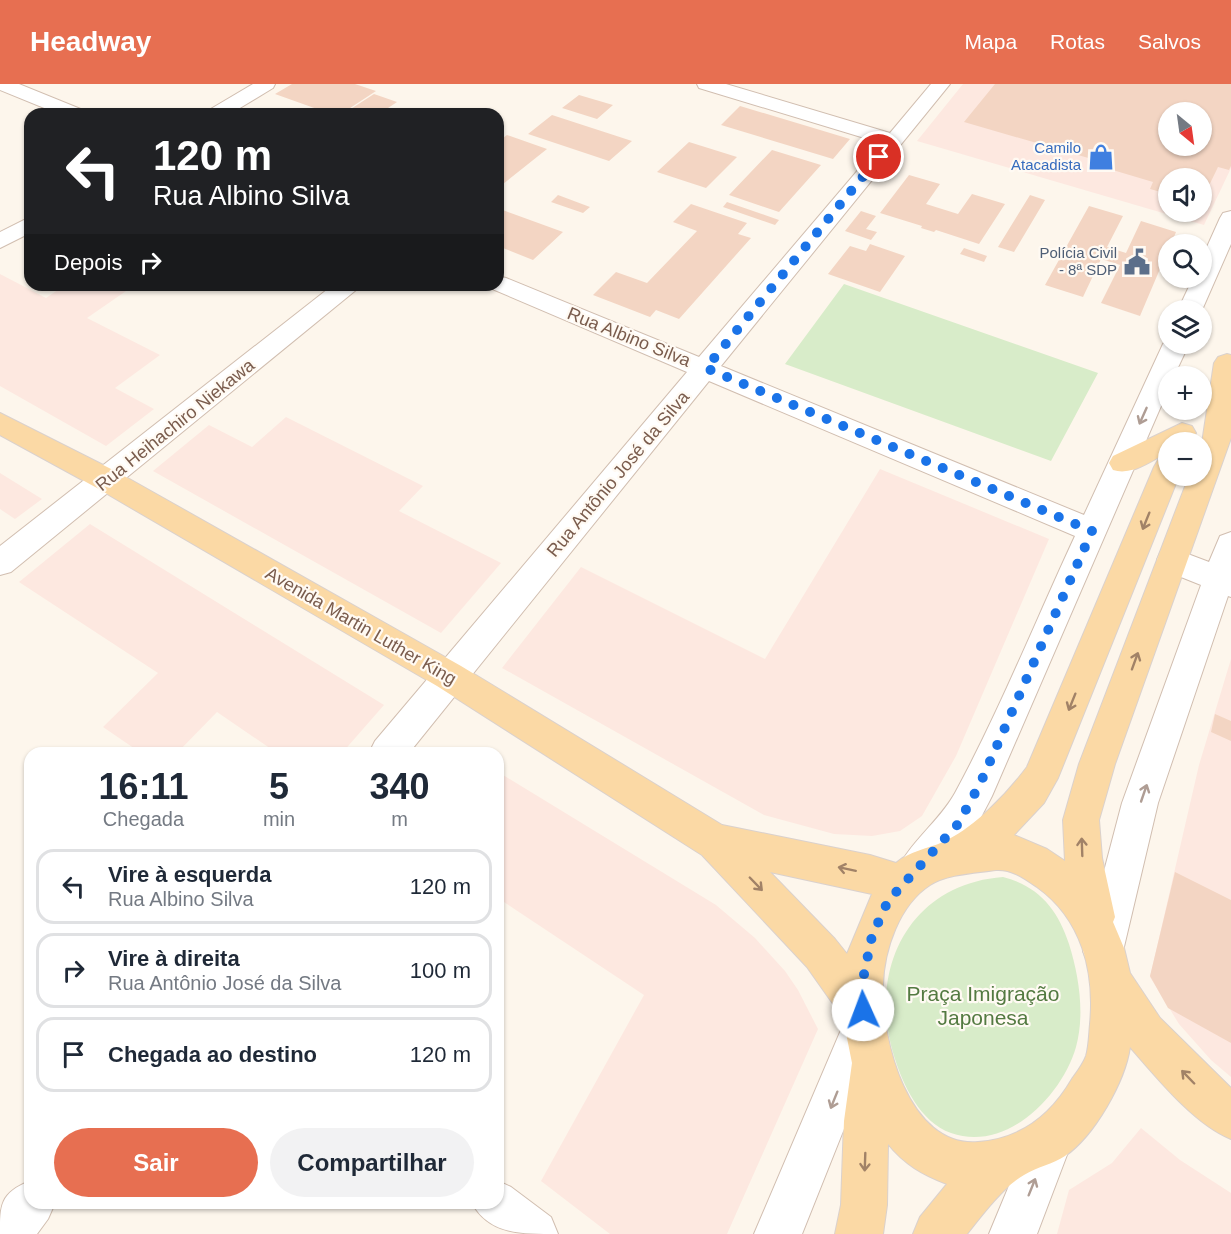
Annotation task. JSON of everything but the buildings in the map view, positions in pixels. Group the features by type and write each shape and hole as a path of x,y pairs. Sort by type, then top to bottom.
{"main road":[{"path":"1212,386 1229,358"},
{"path":"715,842 821,953 867,1033 889,1103 906,1134 940,1159 969,1166 1007,1159 1051,1139 1079,1110 1105,1063 1113,1018 1104,953 1083,858 1082,820 1097,764 1218,436 1229,358"},
{"name":"Avenida Martin Luther King","path":"0,423 107,480 449,676 715,842"},
{"path":"1123,463 1158,448"},
{"path":"859,1234 864,1205 866,1121 867,1033 862,984 872,936 888,901 923,872 994,830 1021,805 1040,778 1160,486"},
{"path":"715,842 870,874 923,872 983,852 1006,851 1027,858 1050,872 1069,888 1145,1033 1193,1083 1231,1117"},
{"path":"937,1234 970,1193 1007,1159"}],"street":[{"path":"2,84 61,108"},
{"path":"226,108 266,84"},
{"path":"706,84 893,140"},
{"name":"Rua Antônio José da Silva","path":"392,747 941,84"},
{"path":"1194,300 1231,218"},
{"path":"0,241 24,227"},
{"name":"Rua Albino Silva","path":"504,285 1092,531"},
{"name":"Rua Heihachiro Niekawa","path":"0,563 107,480 341,291"},
{"path":"923,872 958,824 980,784 1172,354"},
{"path":"1104,953 1140,803 1225,582 1231,544"},
{"path":"1172,560 1225,582"},
{"path":"778,1234 867,1033"},
{"path":"1013,1234 1051,1139"},
{"path":"7,1234 27,1209"},
{"path":"503,1209 534,1234"}],"shaded area":[{"name":"Camilo Atacadista","path":"963,84 1231,84 1231,168 1212,208 1212,168 1158,168 1158,212 917,141"},
{"path":"0,274 24,287 24,291 33,291 46,298 56,291 126,291 87,318 160,355 115,388 154,409 106,446 0,386"},
{"path":"286,417 423,486 399,511 501,563 441,633 153,471 209,425 252,447"},
{"path":"880,469 1049,539 956,756 922,816 900,831 872,836 834,834 764,815 502,668 581,567 765,659"},
{"path":"0,473 42,499 15,519 0,509"},
{"path":"90,524 384,705 347,747 268,747 217,712 183,747 132,747 103,727 158,673 19,582"},
{"path":"1231,659 1231,1077 1211,1060 1179,1024 1150,977 1199,765"},
{"path":"504,776 716,905 755,938 785,971 798,990 818,1029 727,1234 610,1234 541,1181 644,995 504,902"},
{"path":"1141,1128 1180,1160 1231,1193 1231,1234 1057,1234 1069,1190 1112,1163"}],"green space":[{"path":"844,284 1098,373 1051,461 785,364"},
{"name":"Praça Imigração Japonesa","path":"1003,877 1027,886 1037,893 1059,920 1076,969 1080,1008 1079,1034 1069,1066 1045,1101 1029,1116 1011,1127 992,1135 972,1137 951,1133 940,1128 914,1101 902,1079 894,1056 887,1024 886,993 892,963 903,937 920,914 943,896 970,883"}],"place":[{"name":"Camilo Atacadista","path":"1101,157"},
{"name":"Polícia Civil - 8ª SDP","path":"1137,262"}],"route":[{"path":"863,1010 862,984 872,936 888,901 958,824 980,784 1092,531 706,368 879,157"}]}
